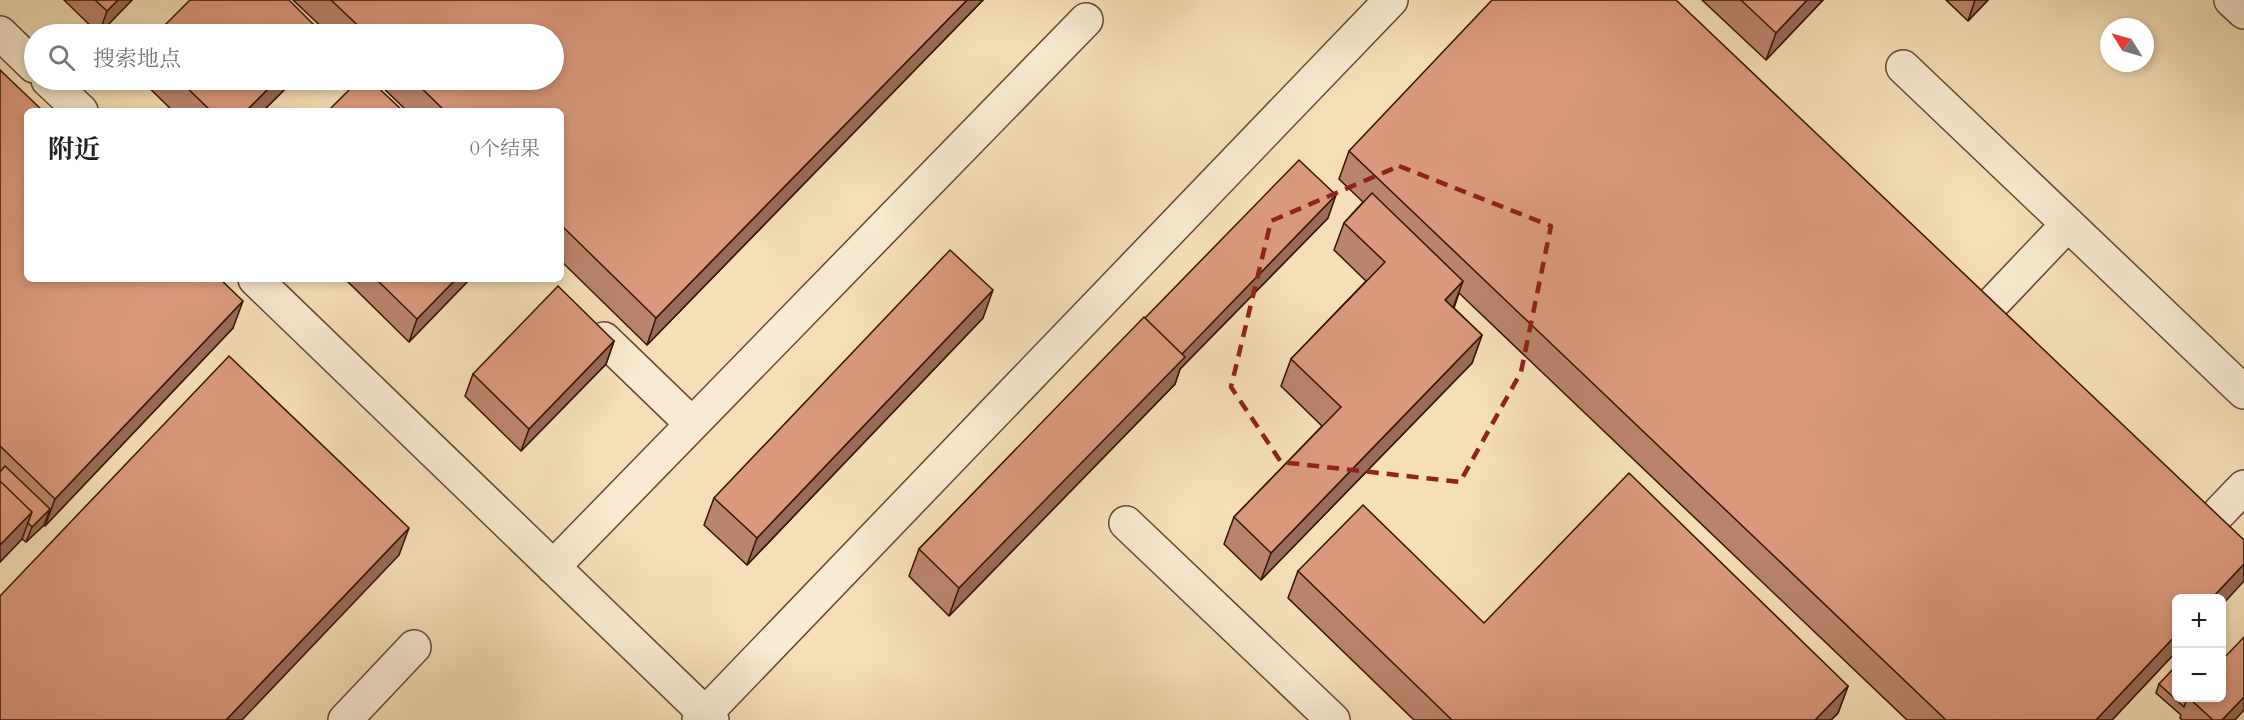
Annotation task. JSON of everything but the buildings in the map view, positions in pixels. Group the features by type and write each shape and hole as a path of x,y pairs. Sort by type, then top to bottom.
{"street":[{"path":"258,282 553,567 705,718 1391,0"},
{"path":"2231,0 2244,12"},
{"path":"553,567 1086,20"},
{"path":"0,33 24,56"},
{"path":"1903,67 2244,392"},
{"path":"59,90 78,108"},
{"path":"1992,304 2068,224"},
{"path":"604,339 692,424"},
{"path":"2220,512 2244,487"},
{"path":"1126,523 1333,720"},
{"path":"345,720 414,647"}],"highlighted area":[{"path":"1399,166 1551,226 1521,372 1460,482 1281,462 1231,387 1271,221"}]}
